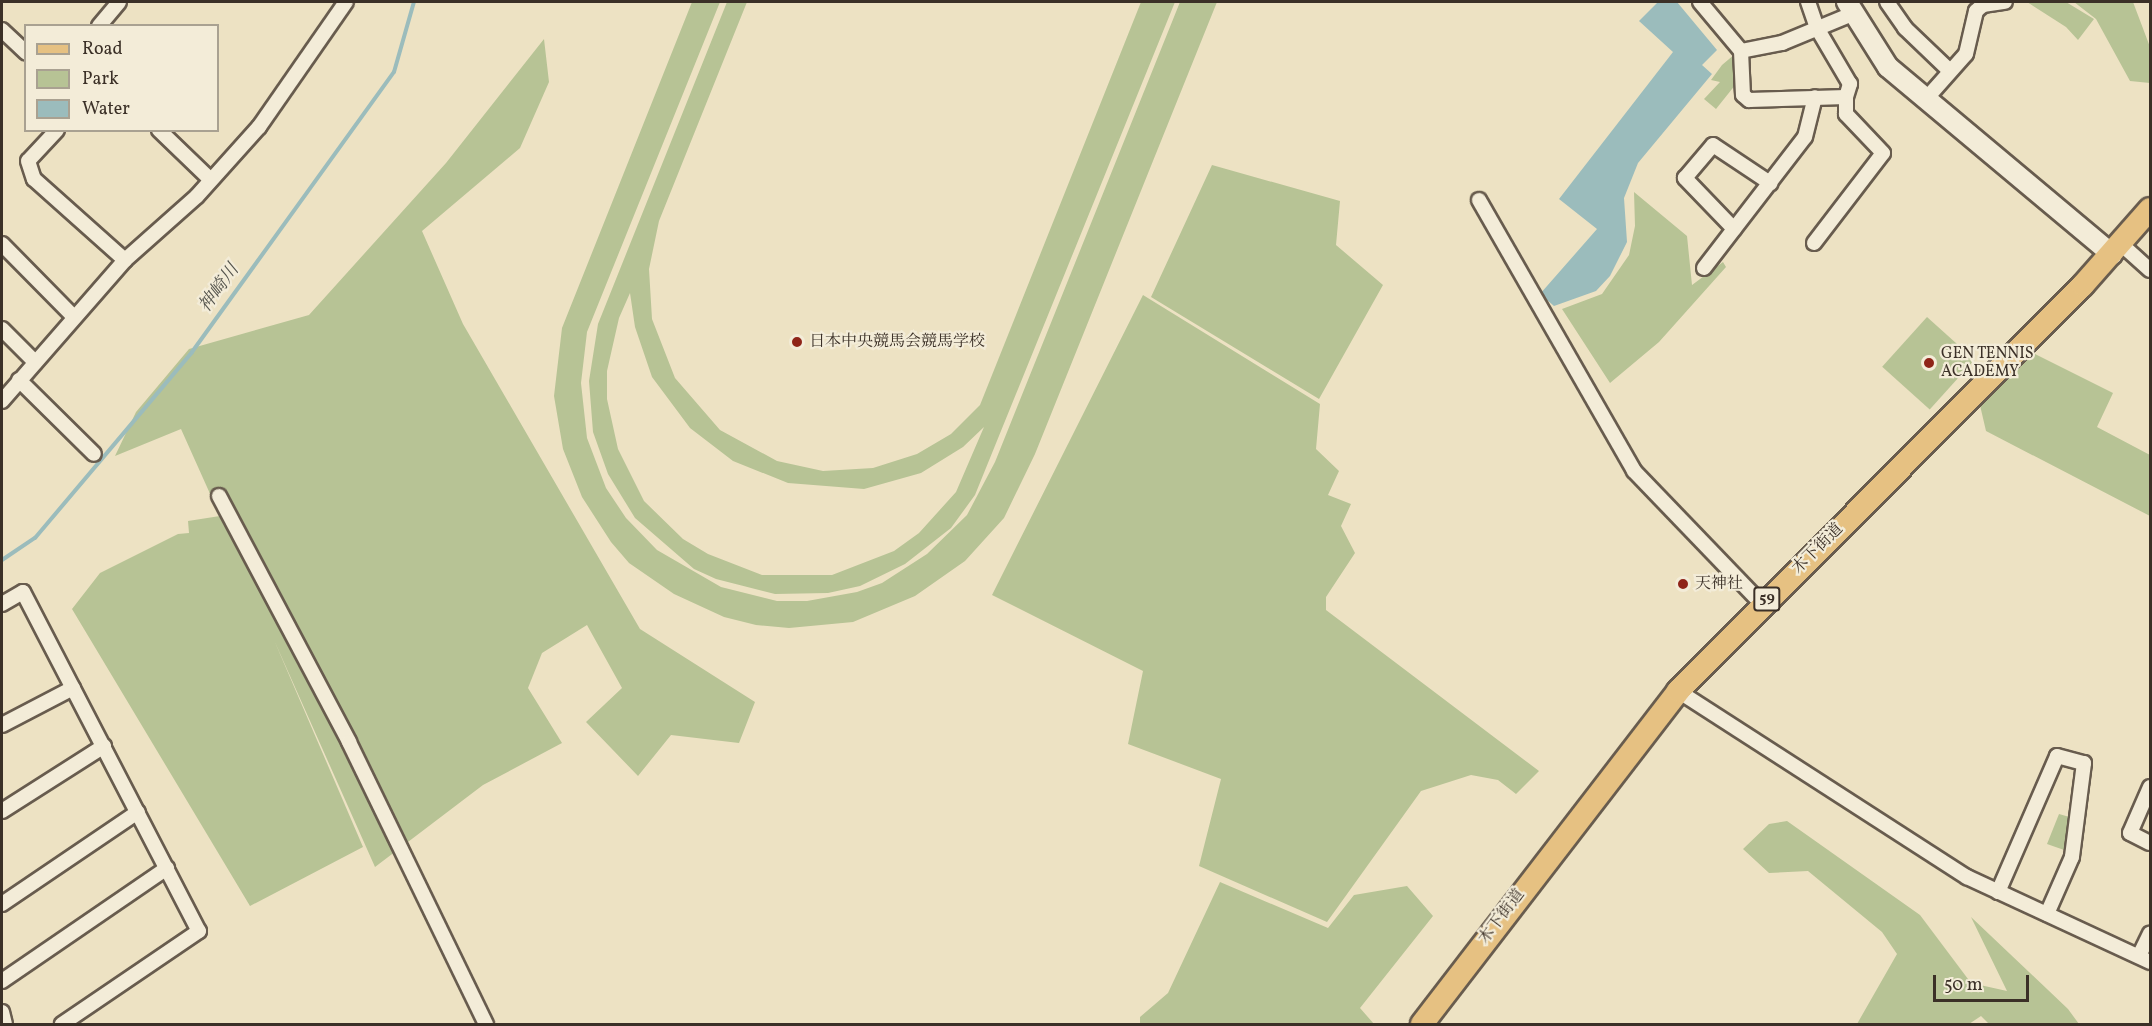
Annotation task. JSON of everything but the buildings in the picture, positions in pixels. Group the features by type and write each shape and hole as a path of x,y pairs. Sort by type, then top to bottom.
{"main road":[{"name":"木下街道","path":"1422,1024 1678,690 2116,249 2151,209"}],"street":[{"path":"101,24 119,2"},
{"path":"2,401 124,260 211,180 259,127 346,2"},
{"path":"1700,2 1740,51 1743,95 1749,100 1846,97"},
{"path":"1808,2 1817,28 1850,84 1846,97 1846,114 1882,153 1814,243"},
{"path":"1887,2 1905,28 1950,71"},
{"path":"1926,99 1966,54 1976,11 1983,5 2005,2"},
{"path":"1740,51 1782,43 1817,28 1849,8 1888,67 2116,249 2151,270"},
{"path":"2,30 24,50"},
{"path":"1704,268 1805,137 1815,98"},
{"path":"55,132 28,161 34,179 124,260"},
{"path":"161,132 211,180"},
{"path":"1734,229 1685,178 1713,145 1770,183"},
{"path":"1479,200 1634,471 1762,604"},
{"path":"2,244 74,317"},
{"path":"2,329 35,362"},
{"path":"19,380 94,454"},
{"path":"219,496 349,742 486,1024"},
{"path":"2,604 23,592 200,931 62,1024"},
{"path":"2,725 73,688"},
{"path":"1678,690 1958,871 1998,892 2145,959 2151,933"},
{"path":"2,811 104,746"},
{"path":"1998,892 2057,756 2084,763 2072,857 2047,914"},
{"path":"2151,787 2130,833 2151,843"},
{"path":"2,904 138,812"},
{"path":"2,981 167,868"},
{"path":"2,1012 5,1024"}],"green space":[{"path":"692,2 720,2 587,332 581,383 587,438 606,488 626,518 657,550 721,587 777,601 807,601 857,592 882,583 927,554 967,515 995,462 1180,2 1217,2 1035,454 1004,518 965,561 915,596 853,622 789,628 756,625 724,617 674,594 629,563 611,542 582,497 563,449 554,396 562,328"},
{"path":"727,2 747,2 659,221 649,269 652,319 675,378 720,430 777,461 823,471 873,468 917,454 951,434 980,405 1141,2 1175,2 975,495 951,528 905,564 860,586 828,593 775,594 716,579 694,569 635,518 608,474 593,432 589,381 598,324","holes":["630,293 635,327 652,377 690,428 733,461 788,483 864,489 921,473 963,447 984,427 956,492 919,533 894,551 832,575 762,575 708,554 683,539 644,501 618,449 607,399 607,371 619,318"]},
{"path":"2027,2 2066,2 2094,19 2078,40 2066,27"},
{"path":"2074,2 2133,2 2150,47 2150,83 2130,81 2096,19"},
{"path":"544,39 549,82 520,148 422,231 463,324 640,629 755,702 739,743 671,735 638,776 586,722 622,688 587,625 542,653 528,688 562,743 483,785 375,867 274,640 363,847 250,906 72,609 100,573 178,534 189,533 188,521 220,516 181,429 115,456 136,412 189,349 309,315 446,163"},
{"path":"1735,54 1736,84 1716,109 1704,99 1720,82 1711,80 1722,65"},
{"path":"1212,165 1340,201 1336,245 1383,285 1319,399 1151,297"},
{"path":"1634,192 1687,236 1692,285 1723,262 1726,267 1659,342 1610,383 1562,309 1602,294 1629,255 1635,226"},
{"path":"1143,295 1320,404 1316,449 1339,471 1328,495 1351,504 1341,526 1355,553 1326,597 1326,610 1539,771 1516,794 1498,780 1471,775 1421,791 1327,922 1199,866 1221,779 1128,744 1143,671 992,595"},
{"name":"GEN TENNIS ACADEMY","path":"1927,317 1975,360 1930,410 1882,367"},
{"path":"2029,351 2113,393 2097,427 2150,455 2150,516 1986,431 1979,401"},
{"path":"2059,814 2073,818 2067,851 2047,844"},
{"path":"1787,821 1920,915 1971,983 2007,991 1971,917 2068,1009 2079,1024 1989,1024 1981,1016 1969,1024 1857,1024 1897,954 1882,932 1808,871 1769,873 1743,849 1769,824"},
{"path":"1220,882 1328,928 1354,895 1407,886 1433,916 1360,1008 1374,1024 1140,1024 1140,1017 1168,993"}],"water":[{"path":"1658,2 1677,2 1717,50 1702,65 1712,74 1638,163 1624,198 1627,242 1610,276 1596,291 1554,306 1540,294 1597,229 1559,199 1673,52 1639,21"}],"waterway":[{"name":"神崎川","path":"2,560 35,538 192,352 394,72 414,2"}],"place":[{"name":"日本中央競馬会競馬学校","path":"797,342"},
{"name":"GEN TENNIS ACADEMY","path":"1929,363"},
{"name":"天神社","path":"1683,584"}]}
